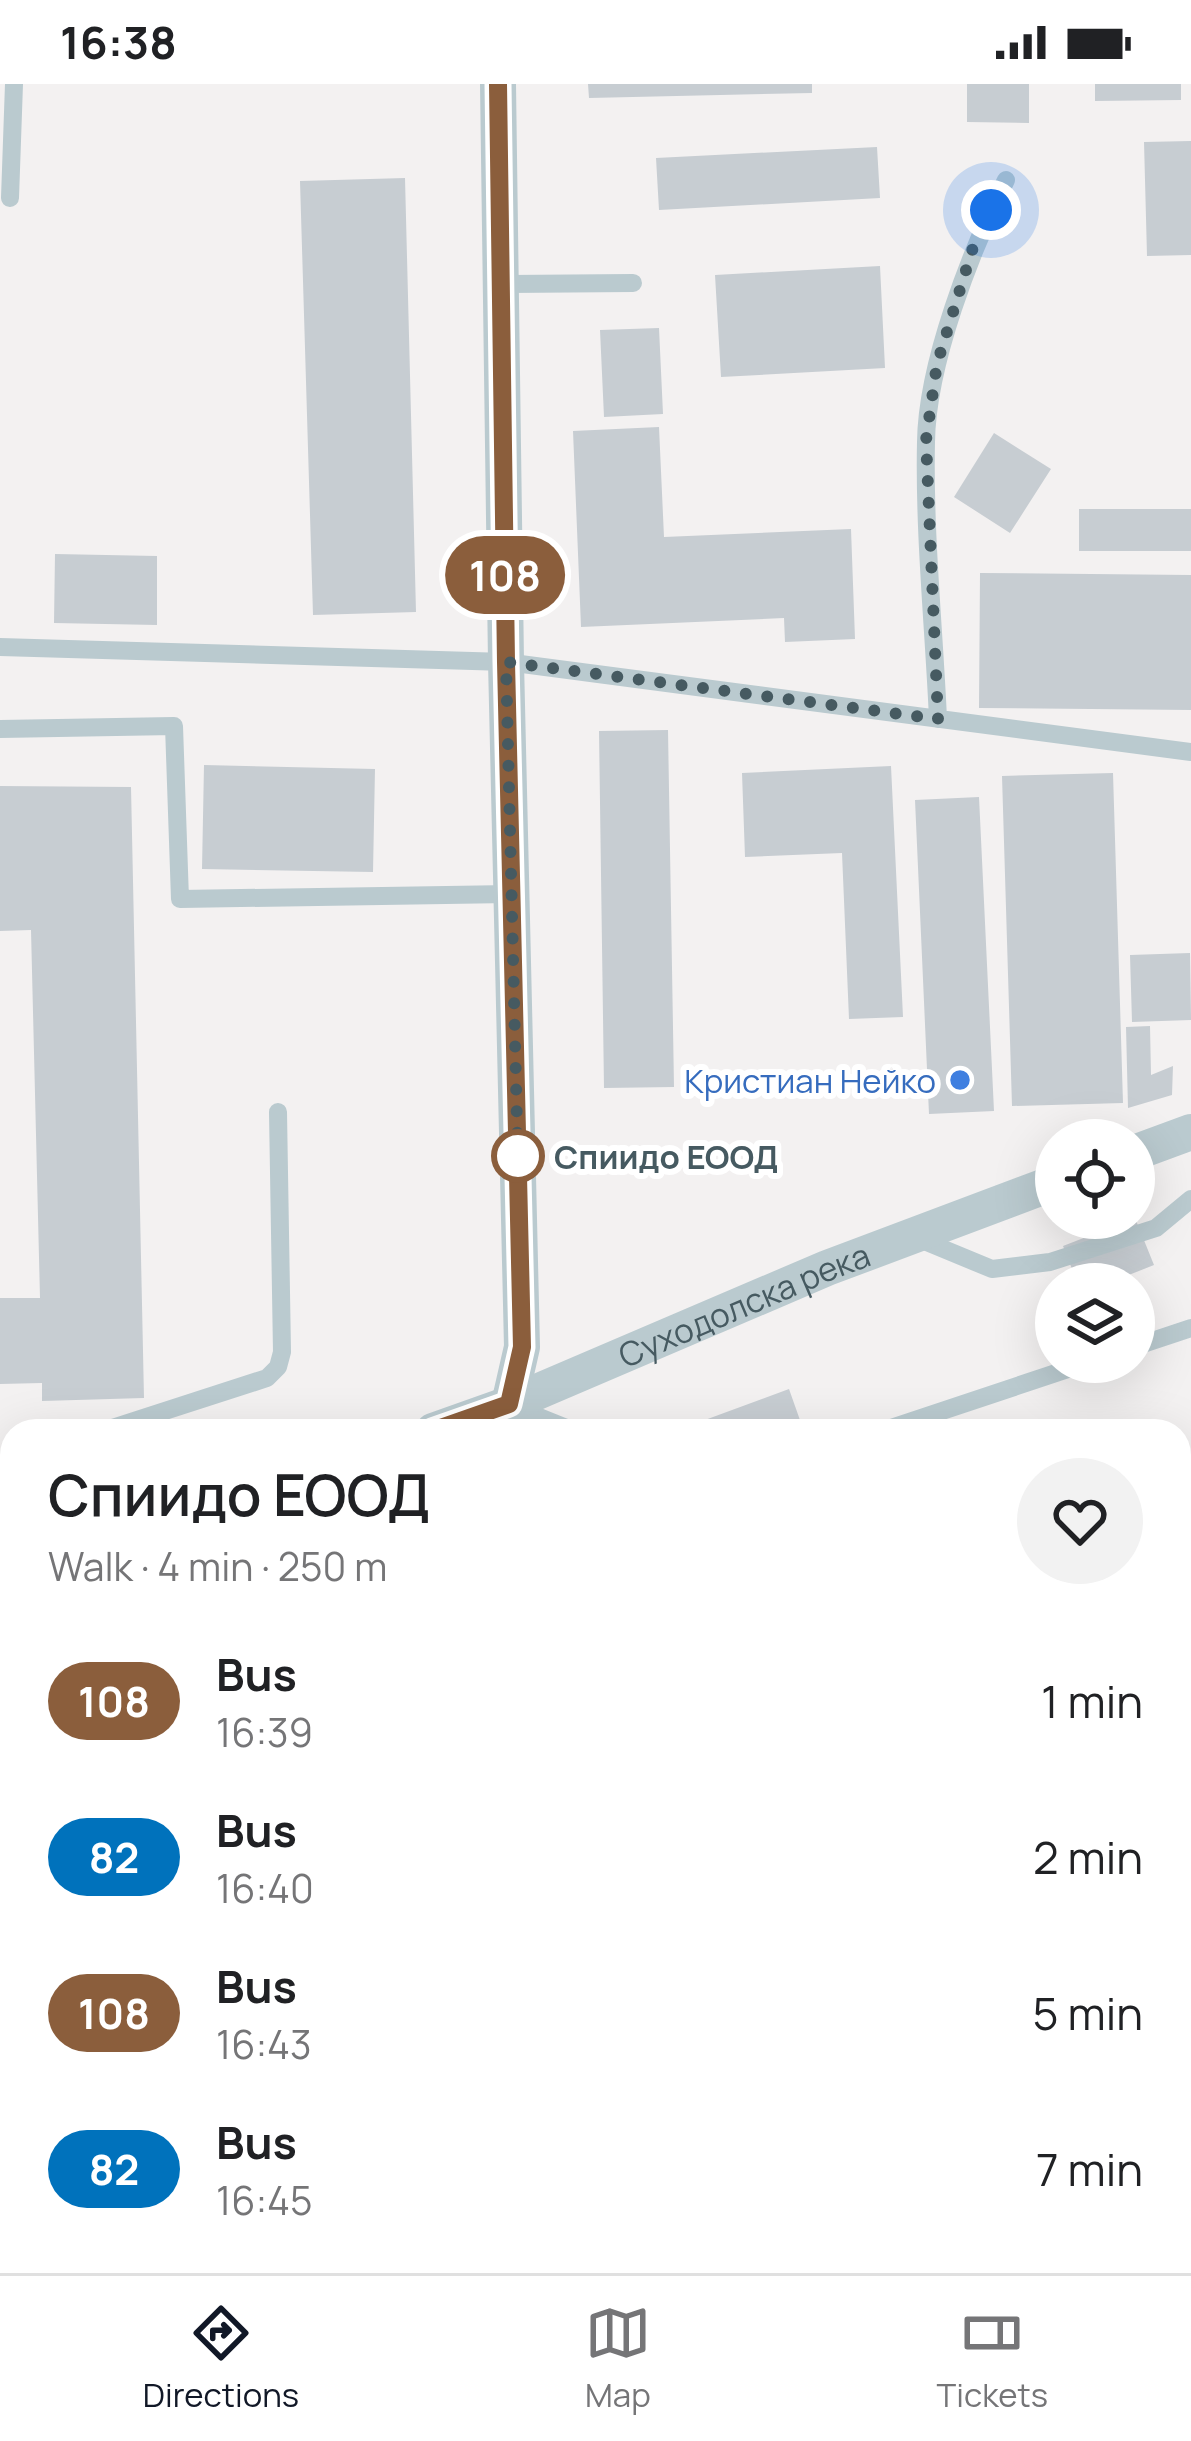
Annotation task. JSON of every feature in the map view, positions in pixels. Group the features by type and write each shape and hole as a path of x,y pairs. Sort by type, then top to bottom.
{"street":[{"path":"497,1418 522,1347 498,84"},
{"path":"1155,1145 1191,1132"},
{"name":"Суходолска река","path":"497,1418 827,1268 1035,1190"}],"lane":[{"path":"10,198 14,84"},
{"path":"938,719 926,440 937,364 975,241 1006,179"},
{"path":"502,284 633,283"},
{"path":"0,646 506,662 1191,752"},
{"path":"0,729 174,726 180,899 511,894"},
{"path":"140,1419 267,1378 278,1367 282,1352 278,1112"},
{"path":"912,1236 992,1269 1050,1262 1156,1228 1191,1199"},
{"path":"1155,1340 1191,1328"},
{"path":"918,1419 1035,1380"}],"building":[{"path":"588,84 812,84 812,93 589,98"},
{"path":"967,84 1029,84 1029,123 967,122"},
{"path":"1095,84 1181,84 1181,100 1095,101"},
{"path":"1191,141 1191,255 1147,256 1144,142"},
{"path":"877,147 880,198 659,210 656,158"},
{"path":"405,178 416,612 313,615 300,181"},
{"path":"880,266 885,368 721,377 715,275"},
{"path":"659,328 663,414 604,417 600,330"},
{"path":"659,427 664,537 851,529 855,639 785,642 784,618 581,627 573,431"},
{"path":"994,433 1051,469 1010,533 954,497"},
{"path":"1079,509 1191,509 1191,551 1079,551"},
{"path":"55,554 157,556 157,625 54,623"},
{"path":"980,573 1191,575 1191,710 979,708"},
{"path":"668,730 674,1087 604,1088 599,731"},
{"path":"204,765 375,769 373,872 202,869"},
{"path":"891,766 903,1017 849,1019 842,853 745,857 742,773"},
{"path":"1113,773 1123,1103 1012,1106 1002,776"},
{"path":"0,786 131,787 144,1398 42,1401 42,1383 0,1384 0,1298 40,1298 31,930 0,931"},
{"path":"979,797 994,1111 929,1114 915,800"},
{"path":"1190,953 1191,1020 1132,1022 1130,955"},
{"path":"1150,1026 1151,1075 1173,1066 1172,1095 1128,1108 1126,1027"},
{"path":"1081,1239 1143,1239 1153,1263 1070,1263 1063,1246"},
{"path":"789,1389 800,1419 708,1419"}],"bus line":[{"name":"108","path":"466,1419 509,1404 522,1347 498,84"}],"place":[{"name":"Кристиан Нейко","path":"960,1080"},
{"name":"Спиидо ЕООД","path":"518,1156"}],"route":[{"path":"518,1156 518,1166 506,662 938,719 926,440 937,364 975,241 991,210"}]}
